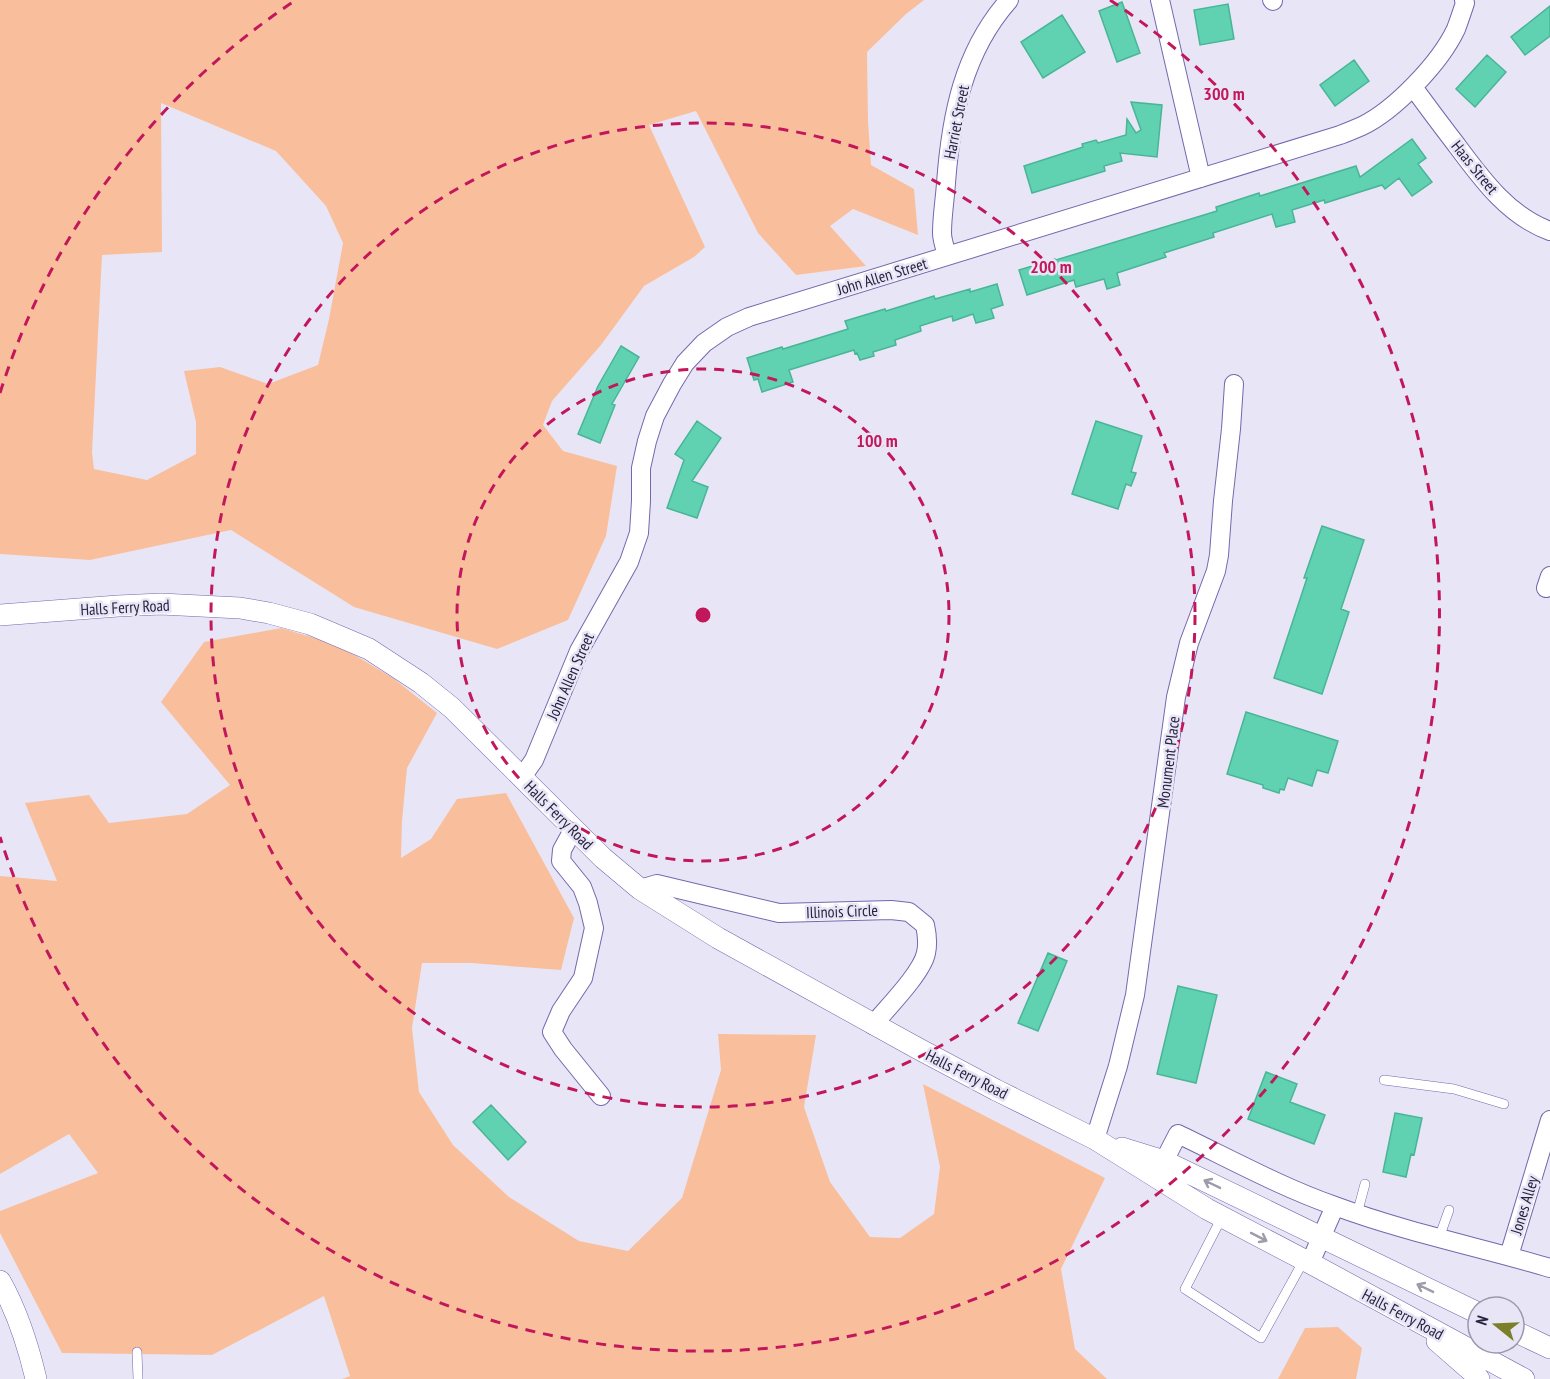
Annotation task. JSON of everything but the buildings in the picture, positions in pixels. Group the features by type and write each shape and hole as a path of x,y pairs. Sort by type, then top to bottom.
{"street":[{"name":"Harriet Street","path":"946,255 942,234 948,149 957,101 966,71 977,47 992,21 1009,0"},
{"path":"1160,0 1201,178"},
{"name":"John Allen Street","path":"522,777 534,760 579,651 630,562 639,533 641,468 646,441 655,416 685,363 704,343 727,327 749,317 1363,126 1384,112 1413,87 1440,55 1455,30 1467,1"},
{"name":"Haas Street","path":"1413,87 1481,178 1520,216 1550,231"},
{"name":"Monument Place","path":"1095,1139 1118,1066 1135,995 1176,697 1186,654 1216,571 1219,555 1234,384"},
{"name":"Halls Ferry Road","path":"0,615 161,604 240,608 310,624 369,649 421,682 452,708 573,830 640,889 718,938 873,1025 1095,1139 1222,1217 1524,1379"},
{"path":"573,830 562,850 561,861 582,887 594,928 583,978 561,1011 552,1032 601,1096"},
{"name":"Illinois Circle","path":"640,889 657,884 779,913 891,910 909,912 925,925 926,955 913,978 873,1025"},
{"name":"Jones Alley","path":"1509,1256 1550,1120"},
{"path":"1164,1161 1178,1134 1285,1186 1335,1206 1384,1223 1550,1268"},
{"name":"Halls Ferry Road","path":"1095,1139 1164,1161 1466,1307"},
{"path":"1307,1262 1322,1237 1335,1206"},
{"path":"0,1281 8,1295 29,1350 36,1379"},
{"path":"1418,1322 1479,1379"},
{"path":"1526,1337 1550,1348"}],"lane":[{"path":"1384,1080 1454,1089 1504,1104"},
{"path":"1358,1214 1365,1184"},
{"path":"1439,1238 1449,1210"},
{"path":"1222,1217 1185,1289 1262,1338 1307,1262"},
{"path":"136,1352 138,1379"}],"shaded area":[{"path":"0,0 924,0 867,52 871,165 914,189 918,235 853,209 830,226 866,266 796,275 758,233 696,111 649,125 705,247 694,257 644,286 601,345 552,401 543,425 563,451 617,466 606,536 568,620 497,649 354,607 231,530 90,560 0,554","holes":["161,103 276,151 326,206 343,243 318,365 268,384 220,367 184,371 196,422 196,454 147,480 94,469 92,453 102,255 162,252"]},
{"path":"281,628 338,645 393,678 437,713 407,768 401,858 431,839 457,799 506,793 574,918 561,970 471,963 422,963 412,1028 419,1092 453,1145 509,1197 579,1241 628,1251 682,1198 721,1070 718,1034 816,1035 804,1107 830,1182 870,1237 900,1238 934,1214 940,1167 923,1084 1105,1178 1061,1269 1075,1349 1107,1379 342,1379 350,1376 324,1296 212,1355 62,1353 0,1233 0,1211 98,1173 69,1134 0,1174 0,876 57,881 25,803 89,795 109,823 187,814 230,785 161,702 204,642"},
{"path":"1338,1327 1362,1348 1356,1379 1278,1379 1305,1328"}]}
